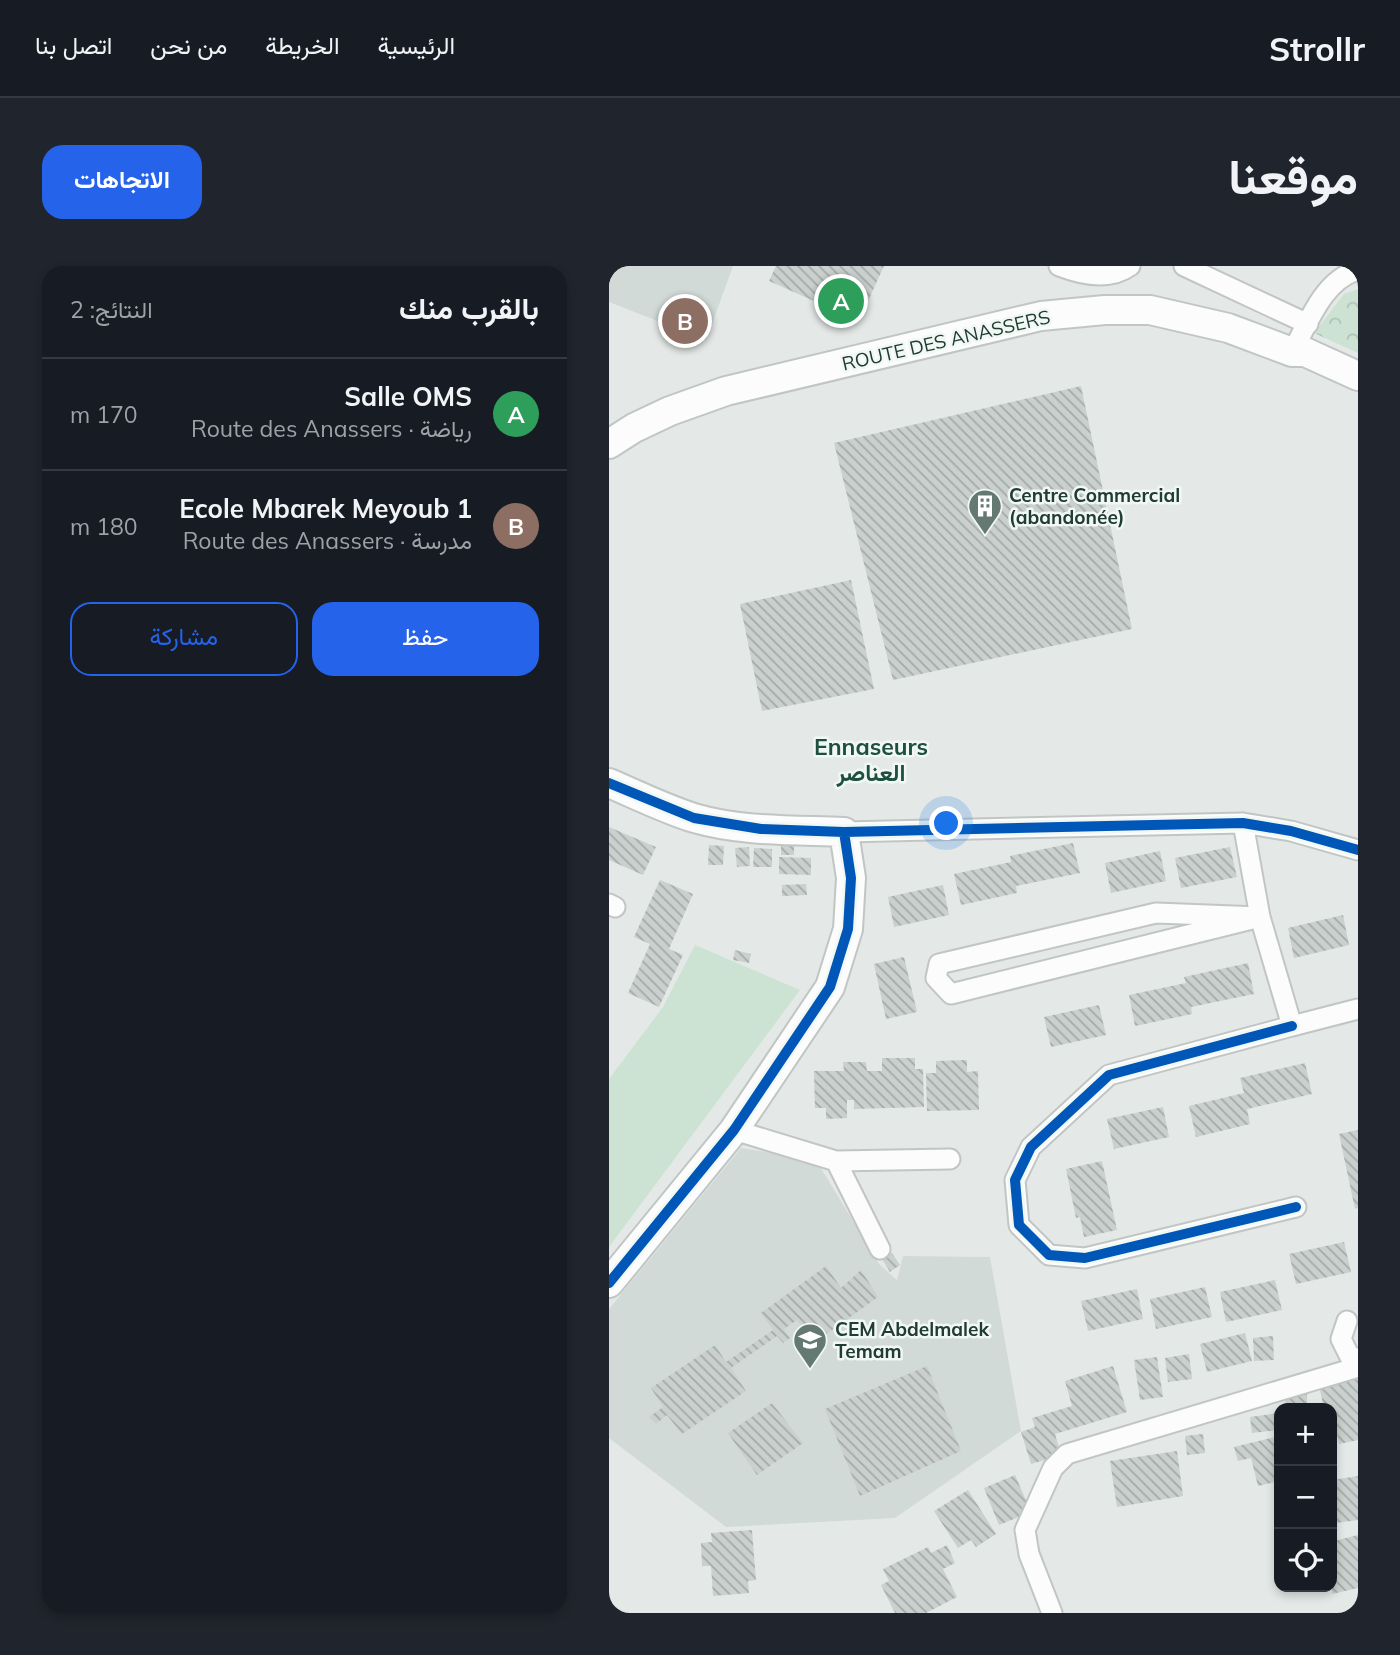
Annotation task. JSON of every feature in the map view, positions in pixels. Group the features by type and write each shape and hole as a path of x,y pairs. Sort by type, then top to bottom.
{"main road":[{"name":"ROUTE DES ANASSERS","path":"609,444 634,428 670,411 726,391 1041,316 1105,310 1150,310 1228,328 1293,352"},
{"path":"1293,352 1305,352 1358,376"},
{"path":"1293,352 1300,361 1358,389"},
{"path":"609,782 694,818 761,830 844,832 851,878 848,929 830,987 734,1130 609,1283"}],"street":[{"path":"1059,266 1078,273 1101,275 1130,266"},
{"path":"1184,266 1308,324"},
{"path":"1293,352 1329,286 1348,273 1358,270"},
{"path":"1243,823 1261,917 1292,1026"},
{"path":"844,832 1243,823 1291,831 1358,850"},
{"path":"1156,912 1261,917 951,993 936,978 939,964 1156,912"},
{"path":"1296,1207 1085,1258 1049,1255 1019,1225 1016,1180 1031,1147 1109,1075 1358,1009"},
{"path":"734,1130 836,1161 950,1159"},
{"path":"836,1161 880,1249"},
{"path":"1347,1321 1341,1339 1350,1357 1358,1358"},
{"path":"1052,1613 1029,1554 1025,1530 1053,1468 1067,1454 1358,1367"}],"shaded area":[{"path":"609,266 733,266 706,340 609,302"},
{"name":"CEM Abdelmalek Temam","path":"741,1148 816,1160 879,1264 897,1280 903,1256 990,1257 1021,1431 895,1518 726,1527 609,1438 609,1309"}],"green space":[{"path":"1358,289 1358,353 1314,333 1344,294"},
{"path":"695,945 800,990 609,1247 609,1079 663,1007"}],"building":[{"path":"776,266 884,266 859,321 769,281"},
{"name":"Centre Commercial (abandonée)","path":"1081,386 1132,629 893,680 834,443"},
{"path":"851,580 874,689 762,711 740,604"},
{"path":"609,827 656,847 643,875 609,860"},
{"path":"1073,843 1080,873 1016,886 1017,893 961,905 954,874 1011,862 1010,856"},
{"path":"709,845 724,846 723,865 708,865"},
{"path":"781,845 794,845 794,855 781,855"},
{"path":"749,847 750,866 737,867 735,848"},
{"path":"1230,847 1237,877 1181,888 1175,858"},
{"path":"754,848 772,849 772,867 753,867"},
{"path":"1160,851 1166,881 1111,893 1105,863"},
{"path":"779,857 811,858 811,875 779,874"},
{"path":"660,880 693,894 669,949 683,955 659,1007 628,993 650,944 634,937"},
{"path":"806,884 807,895 782,896 782,885"},
{"path":"943,885 949,915 894,927 888,897"},
{"path":"1343,915 1349,945 1294,958 1288,928"},
{"path":"735,950 751,954 749,963 733,960"},
{"path":"904,957 917,1012 886,1019 874,964"},
{"path":"1248,963 1254,994 1191,1007 1192,1014 1135,1026 1129,995 1186,983 1184,977"},
{"path":"1099,1005 1106,1035 1051,1047 1044,1017"},
{"path":"882,1058 915,1058 915,1069 923,1069 924,1107 854,1109 854,1100 847,1100 847,1118 826,1119 826,1108 815,1108 814,1071 844,1071 843,1062 866,1062 867,1071 882,1071"},
{"path":"967,1060 967,1072 978,1071 979,1110 927,1111 926,1073 936,1073 936,1061"},
{"path":"1305,1063 1312,1094 1247,1109 1250,1124 1196,1137 1189,1106 1244,1093 1240,1078"},
{"path":"1163,1107 1169,1137 1114,1149 1107,1119"},
{"path":"1358,1130 1358,1208 1355,1209 1339,1134"},
{"path":"1102,1161 1117,1230 1084,1237 1080,1217 1076,1218 1066,1169"},
{"path":"1344,1242 1351,1272 1296,1284 1289,1254"},
{"path":"892,1253 900,1265 890,1272 882,1259"},
{"path":"826,1266 841,1288 861,1270 878,1297 814,1343 797,1320 784,1329 790,1338 783,1343 777,1336 731,1368 746,1391 682,1434 667,1415 656,1424 649,1417 663,1407 651,1388 715,1345 726,1362 773,1330 761,1313"},
{"path":"1275,1280 1282,1310 1226,1322 1220,1292"},
{"path":"1205,1287 1212,1317 1156,1329 1150,1299"},
{"path":"1137,1289 1143,1319 1088,1331 1081,1301"},
{"path":"1245,1333 1252,1361 1207,1372 1200,1344"},
{"path":"1273,1336 1274,1360 1254,1361 1253,1338"},
{"path":"1189,1354 1192,1379 1168,1382 1165,1358"},
{"path":"1157,1357 1163,1397 1140,1400 1134,1360"},
{"path":"927,1366 961,1451 860,1496 825,1409"},
{"path":"1113,1366 1127,1412 1055,1434 1061,1455 1031,1464 1021,1432 1035,1427 1032,1418 1072,1406 1065,1381"},
{"path":"1358,1379 1358,1440 1339,1444 1337,1403 1323,1403 1319,1386"},
{"path":"1307,1393 1307,1403 1286,1403 1285,1394"},
{"path":"772,1403 803,1443 757,1475 728,1433"},
{"path":"1274,1414 1274,1431 1252,1433 1250,1417"},
{"path":"1203,1434 1205,1453 1187,1455 1185,1436"},
{"path":"1274,1437 1274,1482 1258,1486 1251,1458 1238,1461 1234,1447"},
{"path":"1177,1451 1183,1496 1117,1507 1110,1461"},
{"path":"1015,1475 1031,1512 999,1525 984,1488"},
{"path":"1358,1476 1358,1520 1337,1523 1337,1479"},
{"path":"968,1490 996,1534 976,1547 971,1540 958,1548 934,1511"},
{"path":"752,1530 756,1580 748,1581 749,1593 713,1596 711,1566 702,1566 701,1543 712,1542 711,1533"},
{"path":"1358,1535 1358,1588 1332,1594 1337,1592 1337,1540"},
{"path":"947,1545 955,1563 943,1569 957,1597 926,1613 895,1613 881,1585 889,1581 883,1569 928,1547 931,1553"}],"cycle path":[{"path":"609,783 694,818 761,829 844,832 1243,823 1291,831 1358,850"},
{"path":"609,1283 734,1130 830,987 848,929 851,878 844,832"},
{"path":"1292,1026 1109,1075 1031,1147 1015,1180 1019,1225 1049,1255 1085,1258 1296,1207"}],"place":[{"name":"Salle OMS","path":"841,301"},
{"name":"Ecole Mbarek Meyoub 1","path":"685,321"},
{"name":"Centre Commercial (abandonée)","path":"985,536"},
{"name":"CEM Abdelmalek Temam","path":"810,1370"}],"district":[{"name":"Ennaseurs العناصر","path":"871,759"}]}
